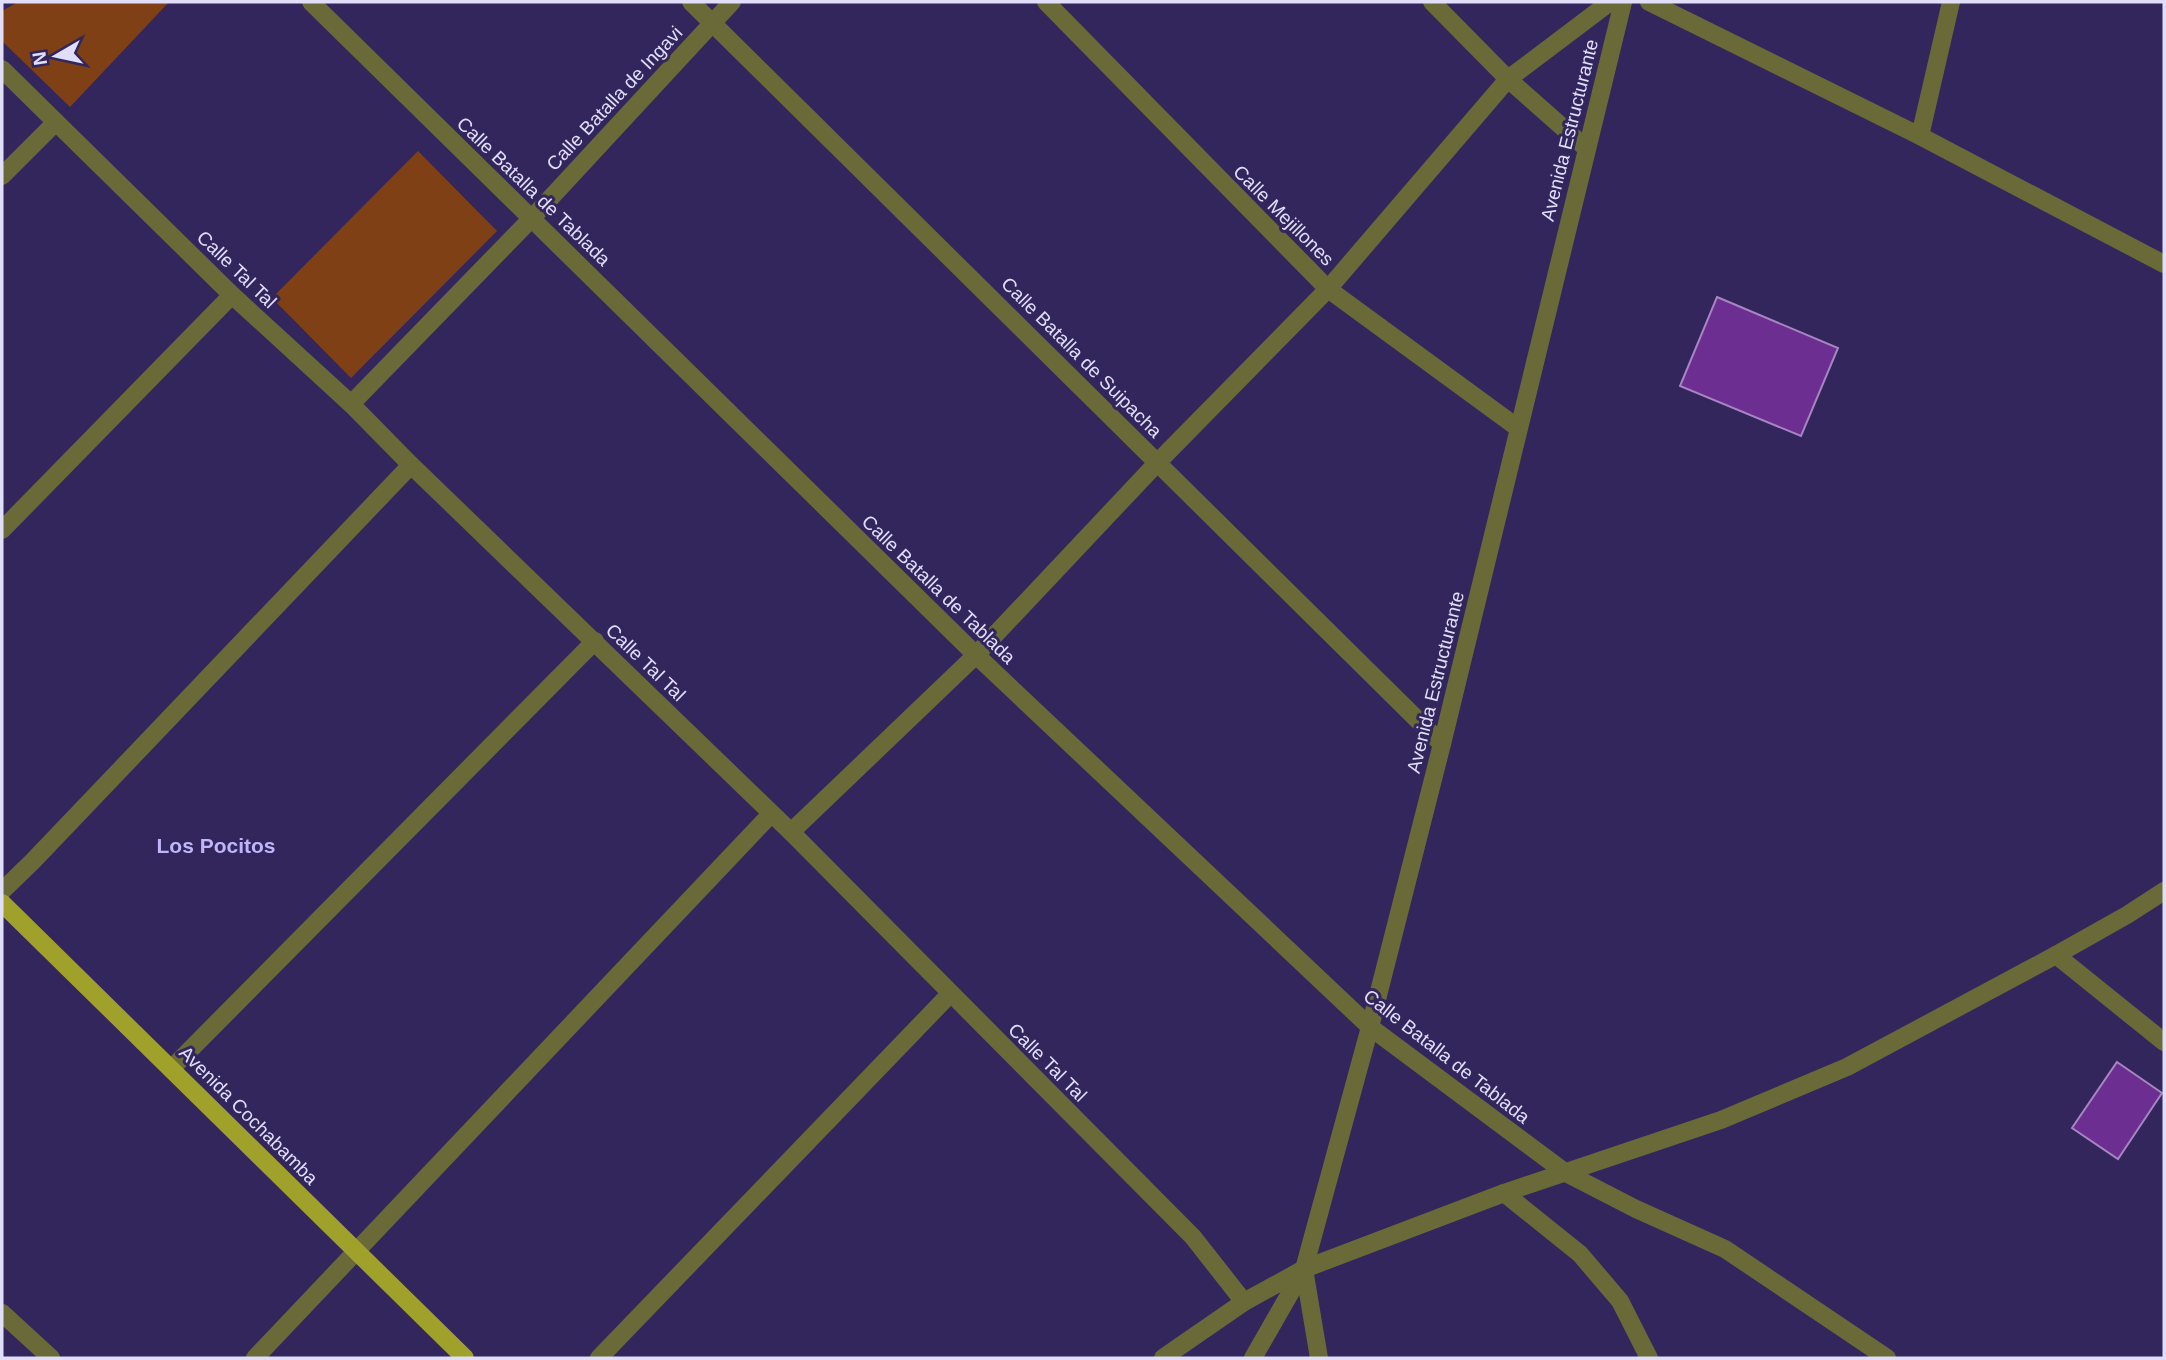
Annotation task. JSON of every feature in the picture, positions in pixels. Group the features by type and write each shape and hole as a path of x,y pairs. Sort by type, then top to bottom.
{"main road":[{"name":"Avenida Cochabamba","path":"2,903 465,1358"}],"street":[{"name":"Calle Batalla de Tablada","path":"311,2 976,655 1370,1027 1566,1173 1636,1209 1725,1249 1887,1358"},
{"name":"Calle Batalla de Suipacha","path":"691,2 1442,744"},
{"name":"Calle Batalla de Ingavi","path":"351,404 532,218 732,2"},
{"name":"Calle Mejillones","path":"1046,2 1328,289 1518,428"},
{"path":"1432,2 1508,79 1586,148"},
{"path":"791,832 976,655 1158,462 1328,289 1508,79 1610,2"},
{"name":"Avenida Estructurante","path":"1253,1358 1304,1269 1370,1027 1442,744 1623,2"},
{"path":"1648,2 1920,135 2164,264"},
{"path":"1920,135 1951,2"},
{"name":"Calle Tal Tal","path":"2,69 232,295 351,404 791,832 1193,1237 1244,1302"},
{"path":"2,176 56,122"},
{"path":"2,530 232,295"},
{"path":"2,891 411,465"},
{"path":"172,1068 595,641"},
{"path":"255,1358 771,814"},
{"path":"1163,1358 1244,1302 1304,1269 1504,1192 1721,1120 1847,1067 2056,955 2164,891"},
{"path":"2056,955 2164,1042"},
{"path":"598,1358 950,994"},
{"path":"1504,1192 1580,1254 1620,1301 1648,1358"},
{"path":"1304,1269 1320,1358"},
{"path":"2,1312 51,1358"}],"shaded area":[{"path":"18,2 169,2 70,107 2,41 2,11"},
{"path":"418,151 497,231 351,378 272,298"}],"building":[{"path":"1717,297 1838,348 1801,436 1680,386"},
{"path":"2117,1062 2162,1093 2118,1159 2072,1128"}],"district":[{"name":"Los Pocitos","path":"216,846"}]}
